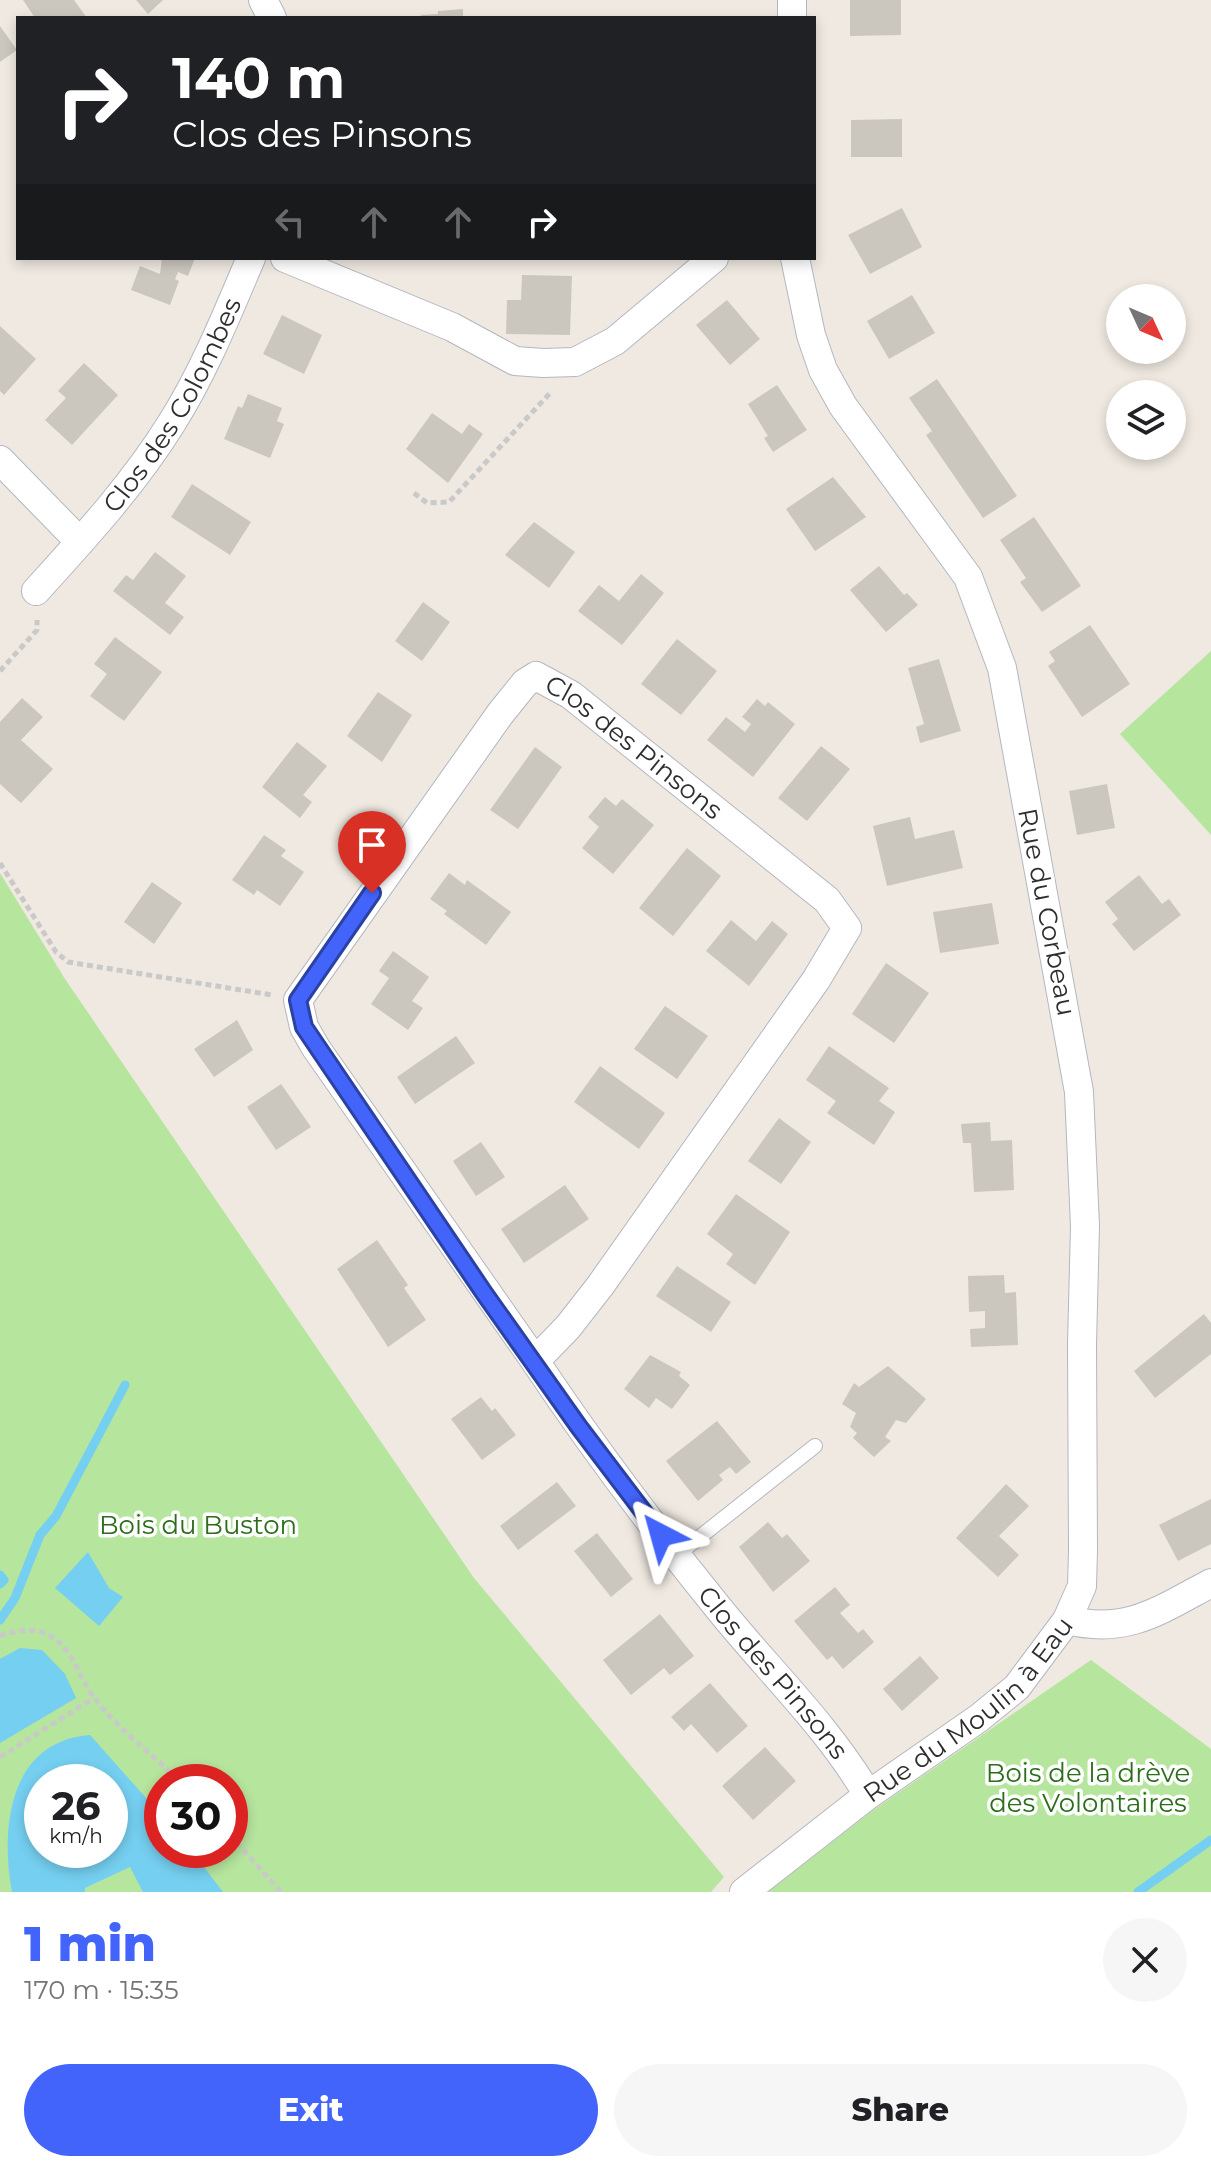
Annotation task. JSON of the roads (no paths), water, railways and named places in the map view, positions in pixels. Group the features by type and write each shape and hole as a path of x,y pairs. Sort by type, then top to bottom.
{"street":[{"name":"Clos des Colombes","path":"36,591 134,479 172,423 209,355 250,260"},
{"path":"290,260 452,327 515,361 575,362 615,341 712,260"},
{"name":"Rue du Corbeau","path":"795,260 811,335 823,370 843,406 968,577 1002,668 1015,731 1075,1065 1083,1153 1082,1586 1067,1620"},
{"path":"0,460 80,542"},
{"name":"Clos des Pinsons","path":"535,1361 568,1327 600,1286 816,980 847,928 827,900 583,705 555,684 536,676 525,683 500,714 298,1000 304,1027 579,1427 677,1555 816,1723 868,1795"},
{"name":"Rue du Moulin à Eau","path":"744,1892 868,1795 999,1704 1033,1668 1067,1620 1109,1627 1129,1623 1211,1583"}],"lane":[{"path":"677,1555 815,1446"}],"water":[{"path":"88,1552 109,1588 123,1597 99,1626 55,1588"},
{"path":"20,1648 42,1650 65,1674 76,1698 0,1743 0,1659"},
{"path":"90,1735 116,1764 32,1764 42,1753 63,1741"},
{"path":"24,1776 24,1868 128,1868 85,1888 85,1892 12,1892 8,1841 16,1792"},
{"path":"128,1778 144,1796 144,1868 205,1868 223,1892 143,1892 130,1867"}],"waterway":[{"path":"0,1620 15,1598 40,1535 56,1516 125,1385"},
{"path":"0,1575 4,1580 0,1584"},
{"path":"1138,1892 1211,1840"}],"park label":[{"name":"Bois du Buston","path":"198,1525"},
{"name":"Bois de la drève des Volontaires","path":"1088,1788"}]}
